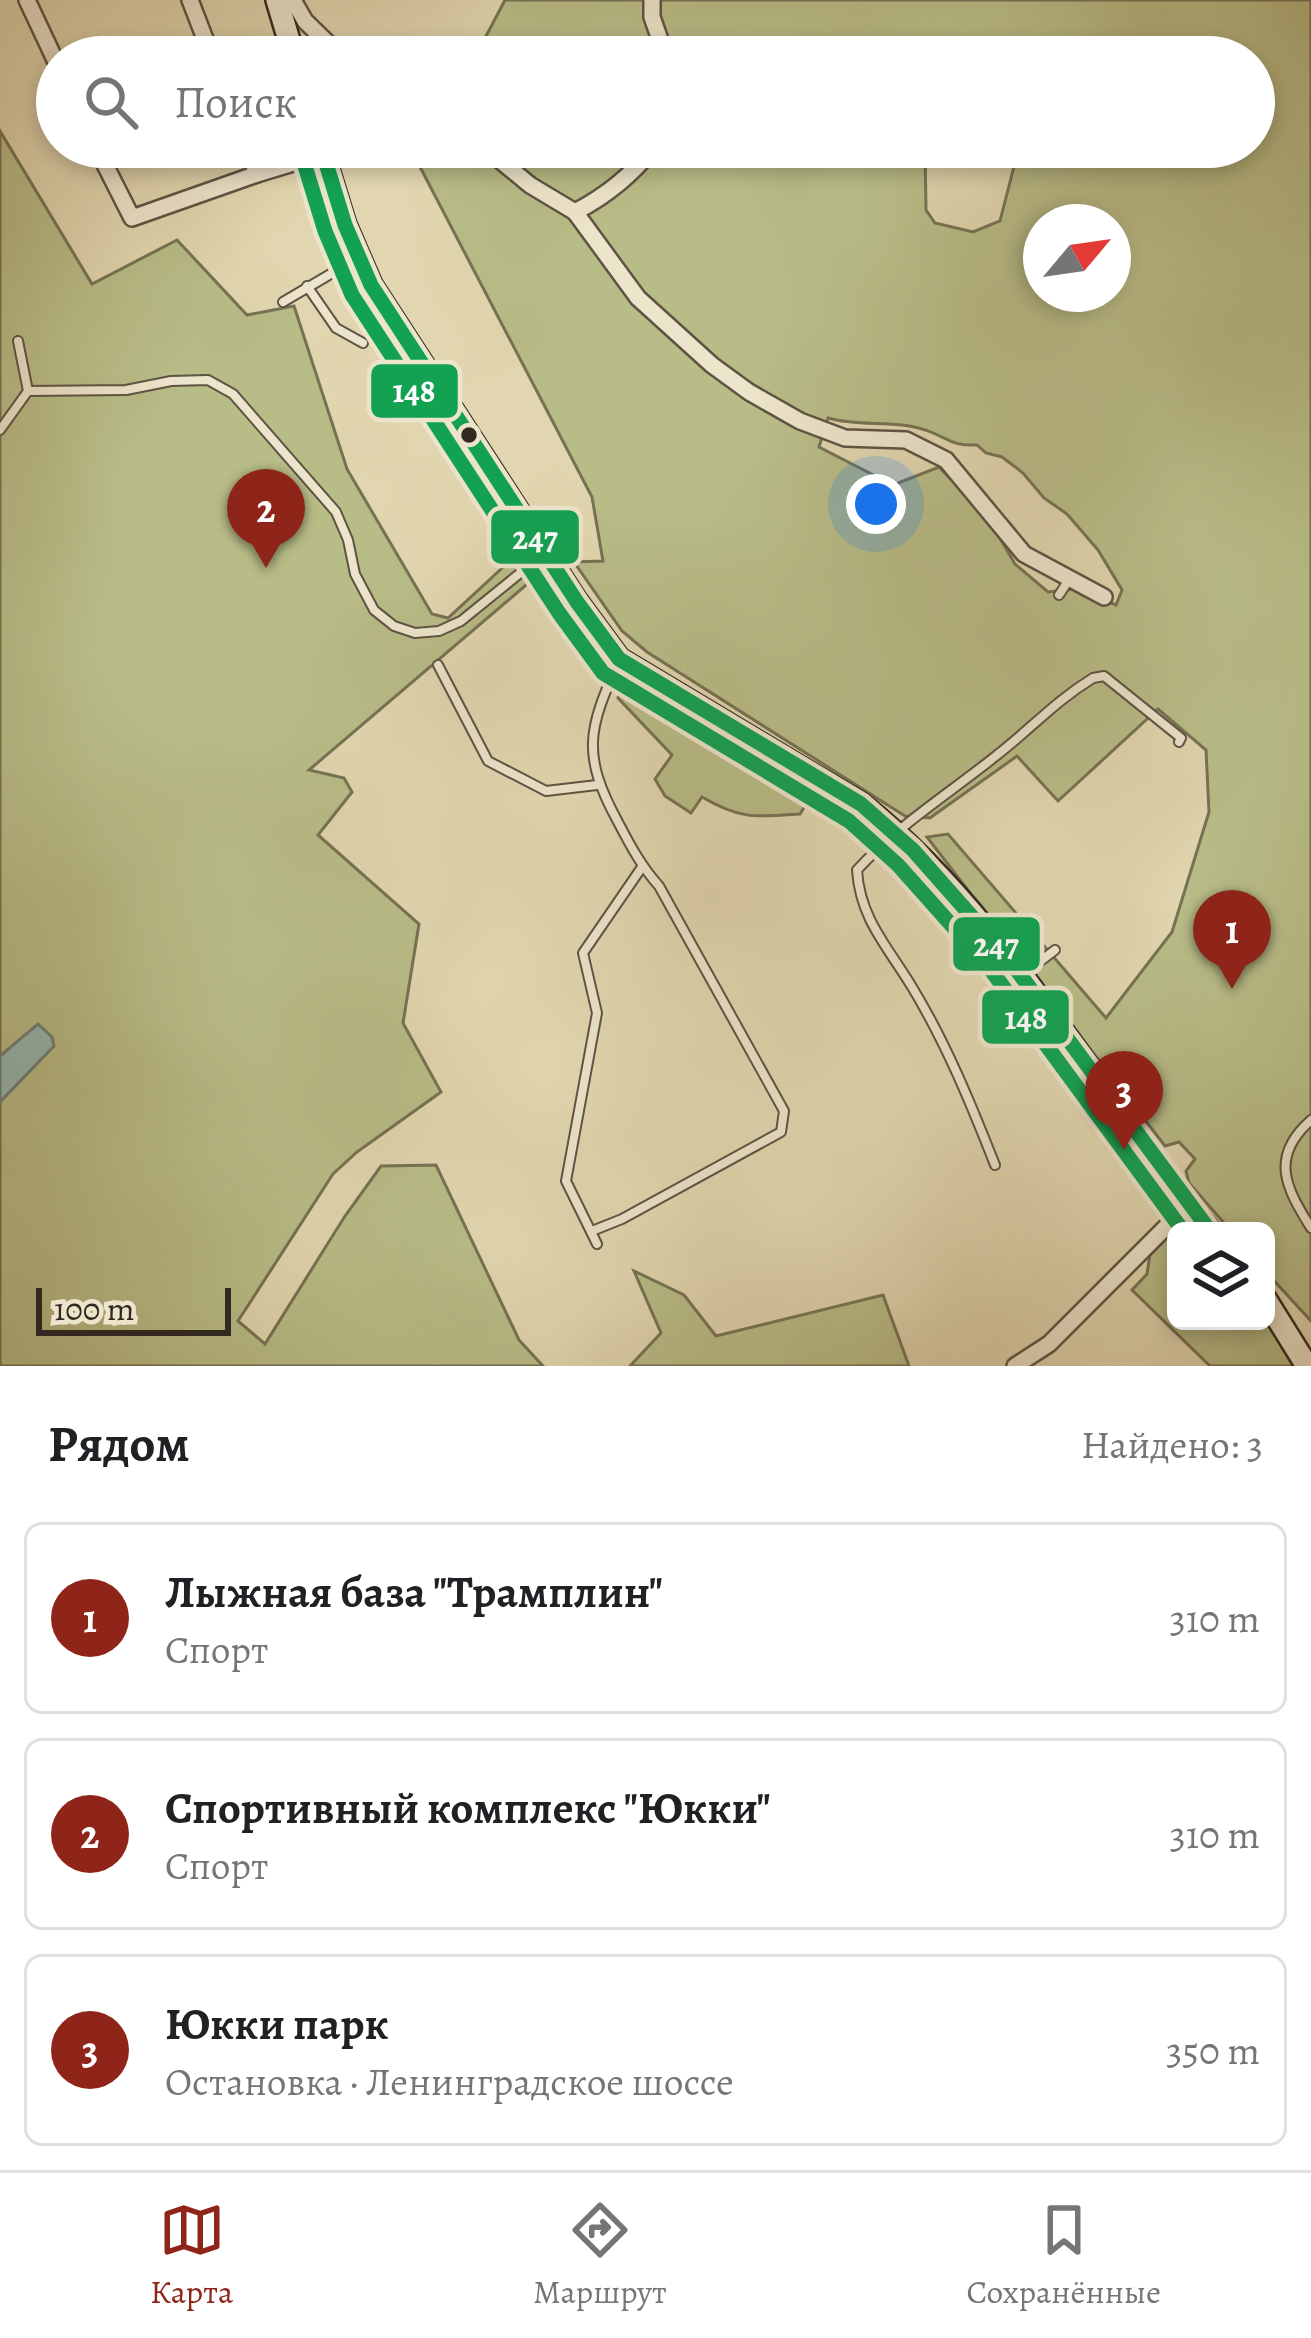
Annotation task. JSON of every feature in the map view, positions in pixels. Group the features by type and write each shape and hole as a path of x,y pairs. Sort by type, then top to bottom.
{"main road":[{"path":"278,0 288,36"},
{"path":"328,168 371,285 619,659 861,804 897,832 945,882 1020,976 1202,1222"},
{"path":"1275,1313 1307,1359"}],"street":[{"path":"27,0 44,36"},
{"path":"190,0 204,36"},
{"path":"293,0 320,36"},
{"path":"652,0 659,36"},
{"path":"107,168 133,218 274,168"},
{"path":"255,168 257,174"},
{"path":"509,168 575,212 638,298 712,365 800,421 845,438 907,440 946,460 1024,554 1104,597"},
{"path":"575,212 638,168"},
{"path":"1015,1366 1049,1344 1188,1205"}],"lane":[{"path":"283,302 358,258"},
{"path":"307,286 335,328 362,343"},
{"path":"0,430 28,391 18,341"},
{"path":"28,391 126,390 208,380 233,394 336,512 355,574 374,610 394,626 415,633 439,631 461,621 546,552"},
{"path":"1059,595 1070,577"},
{"path":"592,1231 781,1132 784,1111 598,785 591,748 598,707 619,659"},
{"path":"438,665 488,761 546,790 598,785"},
{"path":"995,1165 965,1088 911,985 868,921 857,870 897,832 1002,752 1030,723 1093,678 1104,676 1181,738 1179,742"},
{"path":"597,1244 566,1181 597,1013 583,952 642,867"},
{"path":"1020,976 1055,950"},
{"path":"1311,1120 1291,1145 1284,1166 1286,1185 1311,1228"}],"green space":[{"path":"505,0 1311,0 1311,1321 1275,1282 1275,1222 1223,1222 1189,1183 1186,1171 1195,1159 1179,1142 1165,1146 927,837 948,834 1106,1018 1172,932 1209,812 1206,750 1158,709 1058,801 1017,756 930,818 905,816 647,652 622,631 574,562 603,561 592,497 421,168 925,168 926,210 935,223 973,232 1000,221 1014,168 1275,168 1275,36 486,36","holes":["828,418 920,428 958,444 977,445 1023,473 1098,550 1122,590 1116,605 1076,589 1048,592 1015,564 987,516 939,467 893,485 819,447"]},
{"path":"0,131 92,284 177,240 247,315 294,306 347,469 432,614 448,618 514,557 532,580 309,770 344,778 352,792 318,835 419,924 403,1023 441,1092 333,1174 238,1321 265,1344 381,1166 436,1165 519,1340 543,1366 0,1366"},
{"path":"629,685 804,791 808,801 800,814 750,815 702,797 691,813 665,796 655,779 672,755 618,698 621,686"},
{"path":"1167,1236 1167,1324 1132,1290 1147,1274 1150,1254"},
{"path":"634,1271 684,1295 716,1336 883,1295 909,1366 630,1366 661,1333"},
{"path":"1173,1330 1272,1330 1293,1366 1210,1366"}],"water":[{"path":"38,1024 52,1037 54,1046 0,1102 0,1056"}],"transit line":[{"name":"148","path":"306,168 352,295 603,673 849,821 898,865 988,966 1176,1222"},
{"name":"247","path":"327,168 371,285 619,659 861,804 913,850 1004,953 1203,1222"}],"place":[{"name":"Спортивный комплекс \"Юкки\"","path":"266,568"},
{"name":"Лыжная база \"Трамплин\"","path":"1232,989"},
{"name":"Юкки парк","path":"1124,1150"}]}
